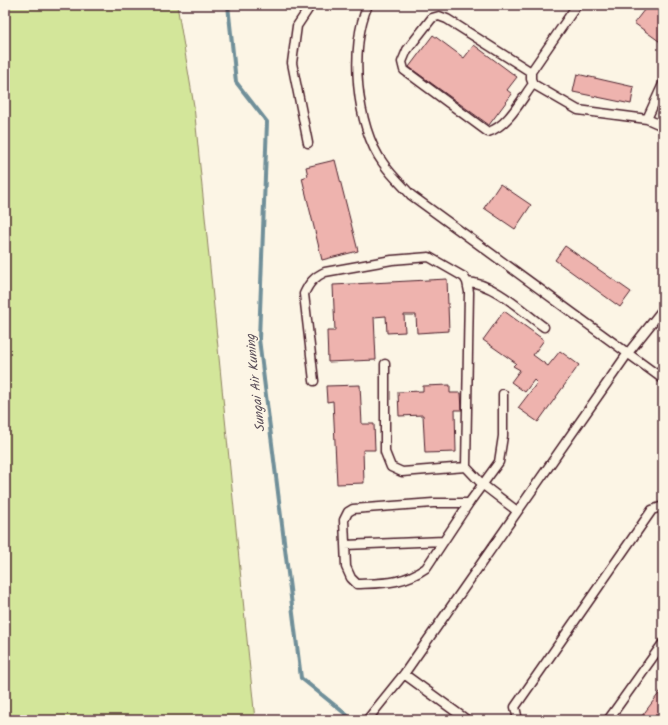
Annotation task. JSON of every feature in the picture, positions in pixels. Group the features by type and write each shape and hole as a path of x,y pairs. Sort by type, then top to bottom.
{"lane":[{"path":"308,144 292,63 297,26 311,5"},
{"path":"368,5 364,14 359,48 358,89 364,123 382,162 411,196 663,378"},
{"path":"577,5 531,72 533,84 578,110 647,119 663,126"},
{"path":"531,72 447,19 439,16 432,18 407,50 402,62 404,70 488,132 496,129 506,119 533,84"},
{"path":"647,119 663,84"},
{"path":"314,381 304,294 308,284 317,275 325,272 392,260 429,257 460,274 467,282 466,467 482,484 517,511"},
{"path":"467,282 488,286 544,327"},
{"path":"367,720 404,674 628,353 663,309"},
{"path":"385,364 385,452 391,467 402,472 466,467"},
{"path":"469,502 432,503 353,509 348,512 344,520 346,566 350,578 357,584 392,583 416,576 426,568 469,502 497,467 501,454 503,394"},
{"path":"518,720 515,707 652,510 663,506"},
{"path":"345,545 444,541"},
{"path":"608,720 663,643"},
{"path":"404,674 467,720"}],"green space":[{"path":"5,5 177,5 194,106 255,720 5,720"}],"building":[{"path":"648,5 663,5 663,44 634,23"},
{"path":"433,35 464,58 474,45 517,77 507,90 512,94 489,125 409,67"},
{"path":"577,74 634,87 631,104 573,92"},
{"path":"335,160 358,251 322,260 302,178 308,176 306,167"},
{"path":"500,184 531,205 515,229 484,208"},
{"path":"565,246 631,292 620,307 555,260"},
{"path":"447,279 449,331 417,333 416,315 404,315 405,332 387,333 386,316 374,317 376,360 328,362 327,331 335,331 333,285"},
{"path":"504,311 544,340 533,355 548,366 560,351 579,365 538,422 518,408 537,383 534,380 525,392 511,382 520,370 513,366 516,363 483,340"},
{"path":"360,385 362,424 374,424 375,450 363,450 364,483 337,484 333,401 327,402 326,386"},
{"path":"450,385 450,393 461,393 462,410 455,410 456,452 425,453 423,415 399,416 398,392 423,391 423,386"},
{"path":"663,688 663,720 639,720"}],"waterway":[{"name":"Sungai Air Kuning","path":"228,5 236,82 267,122 259,339 301,678 353,720"}]}
